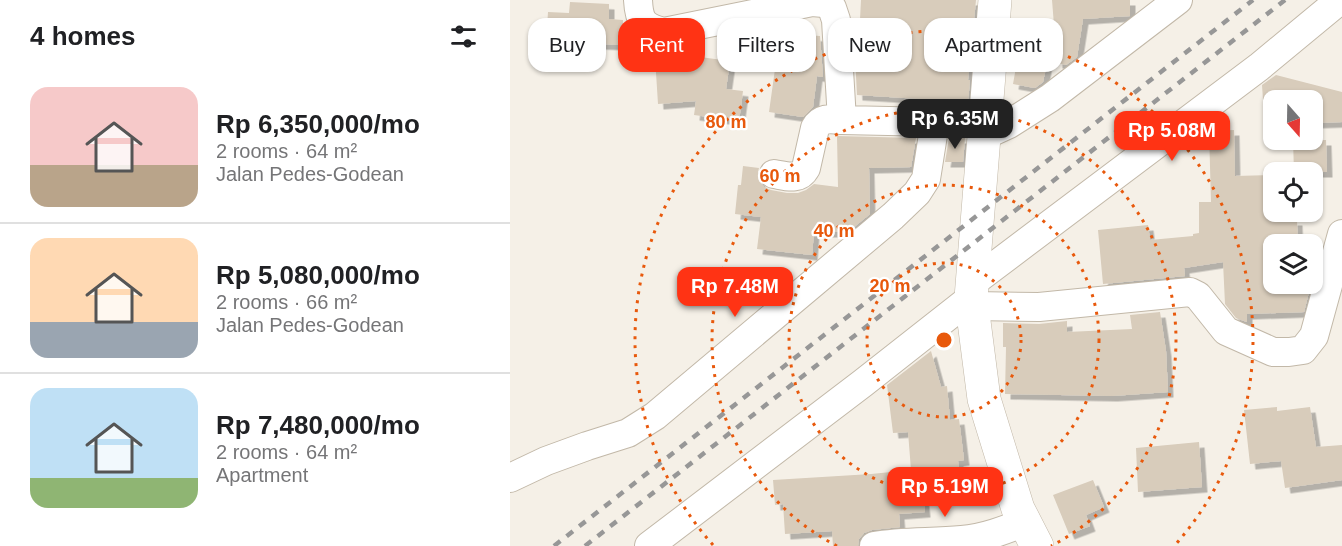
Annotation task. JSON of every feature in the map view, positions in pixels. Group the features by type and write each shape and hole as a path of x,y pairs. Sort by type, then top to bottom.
{"street":[{"path":"638,0 643,23 652,29 664,32 812,2 824,3 832,8 836,20 842,120"},
{"path":"995,0 972,296 984,399 1018,509 1031,534"},
{"path":"774,174 794,177 804,172 815,128 818,122 826,119 935,123 986,129 1009,124 1050,98 1178,0"},
{"path":"649,546 863,383 1340,0"},
{"path":"510,478 546,461 628,433 655,416 893,216 917,193 926,179 935,123"},
{"path":"972,296 1039,307 1190,291 1198,296 1226,331 1273,352 1303,350 1314,336 1342,234"},
{"path":"874,546 965,540 999,532 1031,534"}],"building":[{"path":"861,0 976,0 974,18 924,18 924,72 969,72 968,102 857,95 856,72 912,72 912,18 860,18"},
{"path":"1052,0 1130,0 1130,16 1083,19 1077,57 1066,65 1063,64 1063,18 1053,18"},
{"path":"570,2 609,4 609,19 618,20 618,45 606,44 606,18 548,18 548,12 569,13"},
{"path":"816,36 820,36 823,77 817,76 813,107 803,117 769,112 775,72 816,72"},
{"path":"705,58 717,59 717,72 728,72 726,89 743,91 739,121 694,115 696,101 658,104 656,72 705,72"},
{"path":"1015,72 1045,72 1043,82 1035,88 1013,84"},
{"path":"1276,75 1342,92 1342,122 1323,123 1323,90 1263,90 1263,100 1262,85"},
{"path":"1234,130 1235,176 1263,175 1263,222 1297,222 1298,234 1263,234 1263,294 1308,294 1304,312 1247,314 1247,322 1236,318 1225,304 1223,262 1184,268 1185,276 1103,284 1098,230 1148,225 1150,240 1193,236 1199,233 1199,202 1211,202 1209,131"},
{"path":"837,136 916,138 911,167 869,168 870,214 848,232 814,232 812,255 757,249 761,217 735,214 738,185 741,185 743,166 759,168 759,180 764,187 771,190 798,193 814,184 838,187"},
{"path":"949,138 965,138 963,162 945,162"},
{"path":"1323,140 1326,140 1327,172 1323,172 1323,162 1294,162 1293,150 1323,150"},
{"path":"1160,312 1166,351 1168,392 1112,396 1005,394 1006,347 1003,347 1003,323 1039,324 1067,321 1067,332 1132,329 1130,315"},
{"path":"931,351 941,387 947,386 950,420 959,419 964,460 958,461 961,489 923,493 925,512 899,514 900,527 864,533 859,539 858,546 833,546 832,531 785,534 783,504 775,505 773,480 911,470 908,432 893,433 887,385"},
{"path":"1277,407 1277,411 1310,407 1316,447 1342,445 1342,480 1285,488 1281,461 1250,464 1244,410"},
{"path":"1199,442 1202,487 1138,492 1136,448"},
{"path":"1093,480 1104,507 1086,515 1090,526 1069,534 1053,495"}],"railway":[{"path":"554,546 1253,0"},
{"path":"585,546 1285,0"}]}
